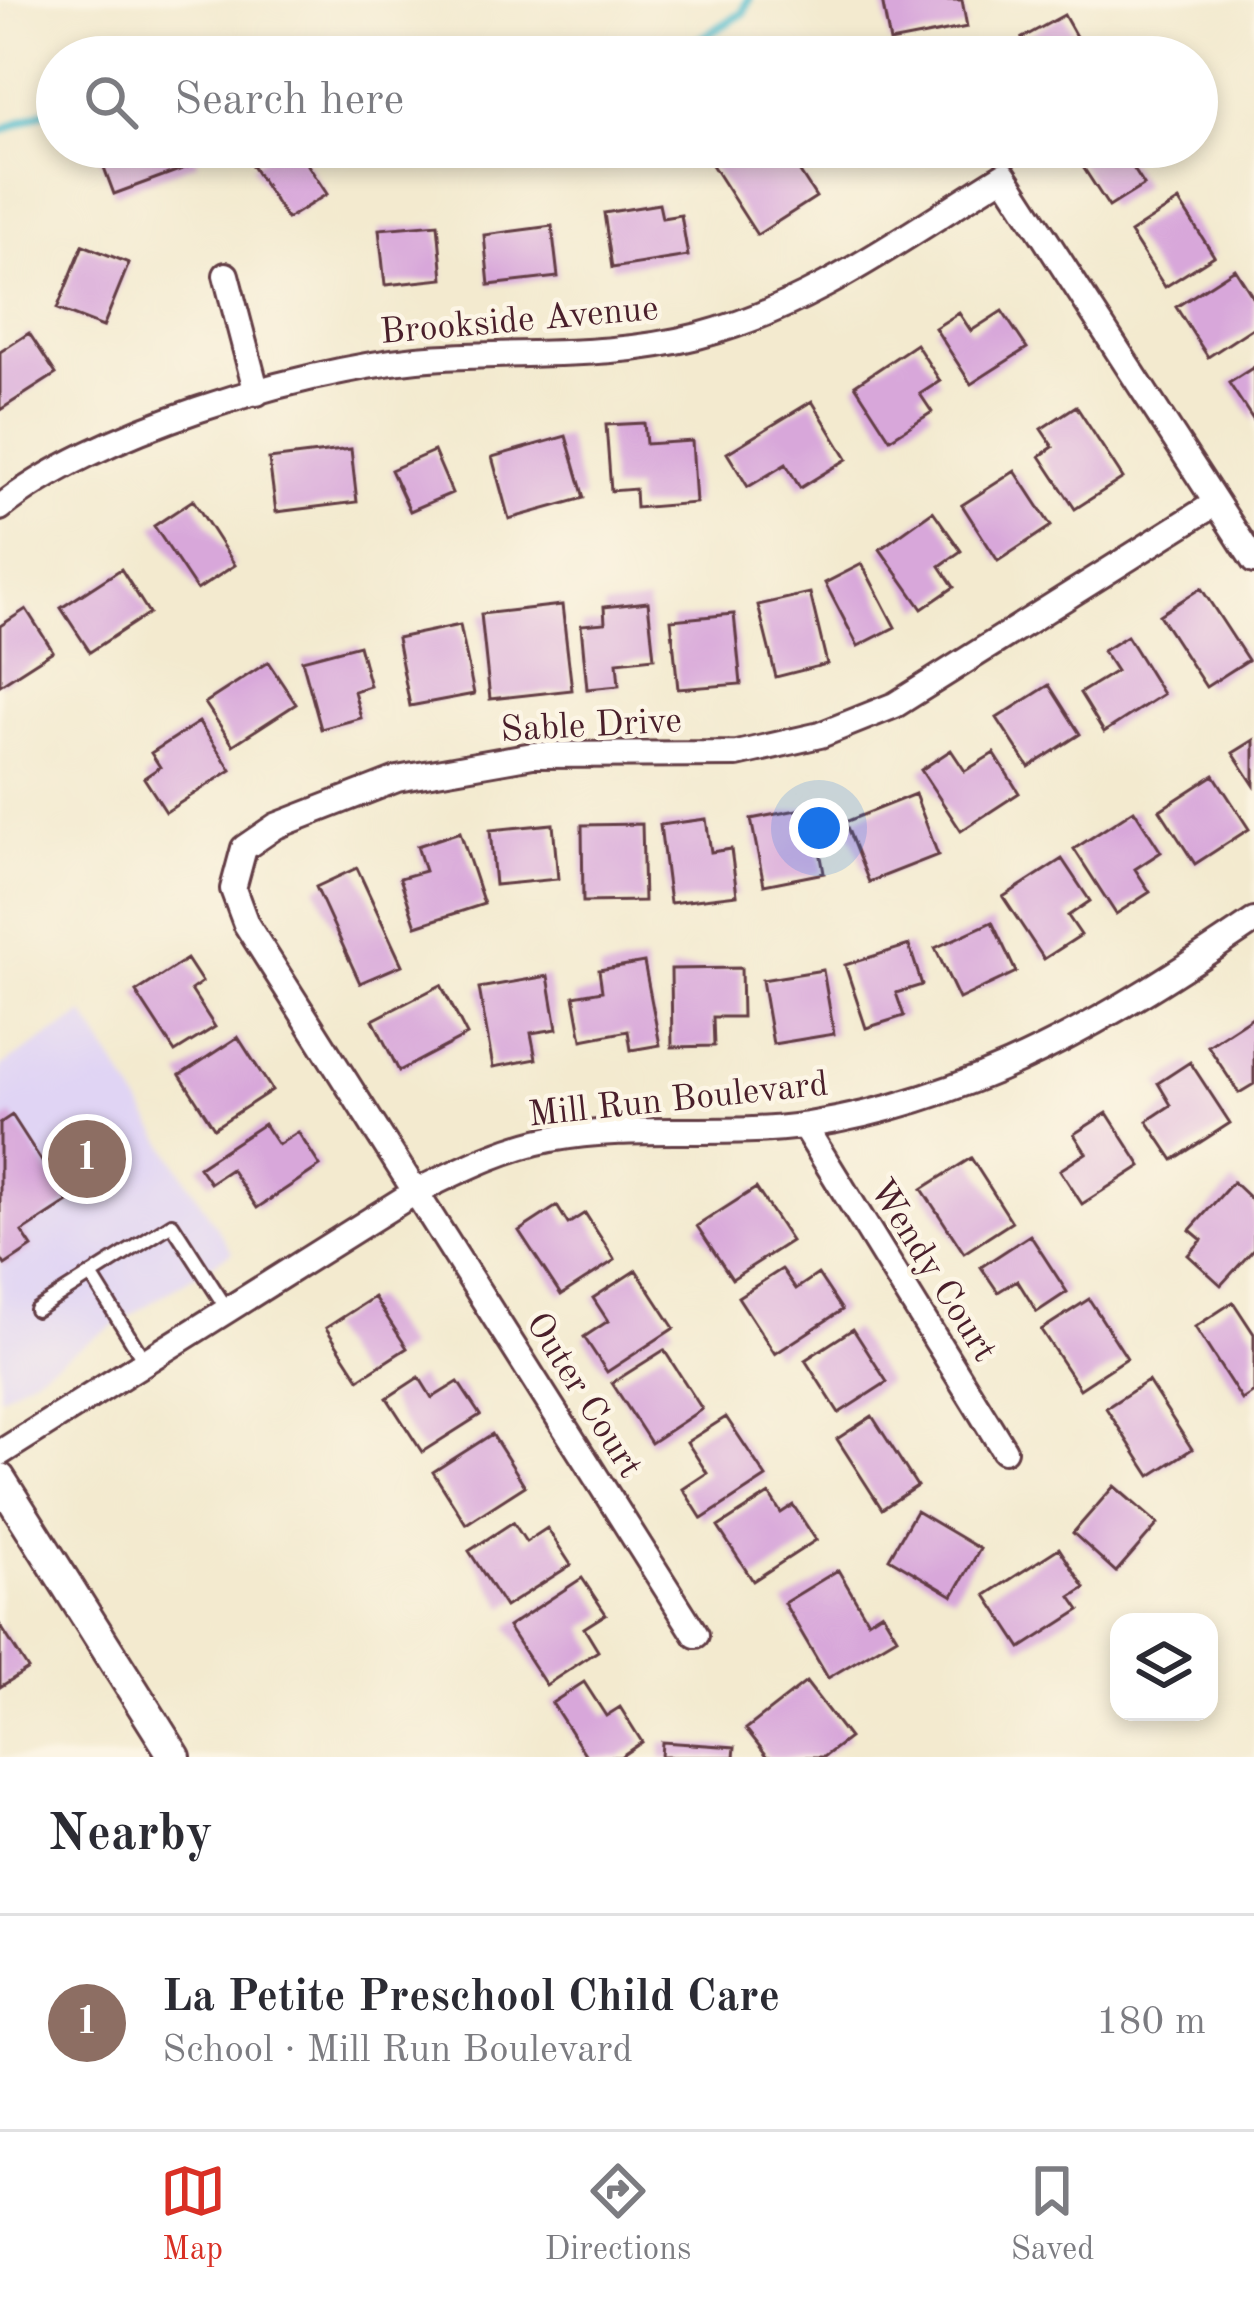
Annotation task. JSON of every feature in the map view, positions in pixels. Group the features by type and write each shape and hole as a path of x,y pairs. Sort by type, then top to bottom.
{"street":[{"name":"Brookside Avenue","path":"0,508 36,479 119,441 320,375 417,359 616,353 699,336 782,310 1004,175 1254,561"},
{"path":"226,275 257,393"},
{"name":"Sable Drive","path":"415,1192 246,924 233,889 244,848 276,826 397,779 533,755 737,754 820,735 895,705 1216,503"},
{"name":"Mill Run Boulevard","path":"0,1453 415,1192 484,1159 550,1139 804,1126 962,1089 1040,1054 1143,996 1254,921"},
{"name":"Wendy Court","path":"804,1126 1004,1450"},
{"name":"Outer Court","path":"415,1192 696,1635"},
{"path":"0,1479 175,1757"}],"lane":[{"path":"36,1310 172,1224 227,1310"},
{"path":"91,1275 145,1362"}],"shaded area":[{"path":"84,1014 232,1252 0,1397 0,1067"}],"building":[{"path":"882,0 962,0 967,27 921,36 889,36"},
{"path":"1064,15 1076,36 1026,36"},
{"path":"104,168 184,168 114,194"},
{"path":"253,168 310,168 327,194 287,219"},
{"path":"714,168 797,168 816,197 757,235"},
{"path":"1084,168 1133,168 1144,185 1109,207"},
{"path":"1179,201 1214,256 1165,287 1130,233"},
{"path":"659,204 662,218 681,215 688,256 612,268 604,213"},
{"path":"438,224 443,279 385,285 379,229"},
{"path":"552,226 558,277 489,285 484,235"},
{"path":"83,245 129,263 103,327 57,309"},
{"path":"1235,269 1254,299 1254,327 1208,357 1176,307"},
{"path":"1002,311 1027,348 971,384 935,328 959,313 971,331"},
{"path":"29,333 56,374 0,410 0,352"},
{"path":"916,344 940,381 920,394 932,412 890,439 855,385"},
{"path":"1254,367 1254,421 1229,383"},
{"path":"812,401 847,459 800,488 786,464 748,487 727,453"},
{"path":"1076,406 1123,478 1075,509 1040,456 1053,447 1041,429"},
{"path":"644,423 646,444 692,441 696,503 636,508 635,489 611,491 606,425"},
{"path":"566,436 584,498 509,519 492,457"},
{"path":"351,449 357,502 276,512 269,459"},
{"path":"434,451 452,493 410,511 391,470"},
{"path":"1015,471 1051,526 998,561 962,505"},
{"path":"193,500 235,565 197,590 154,526"},
{"path":"933,511 961,551 940,566 954,587 922,609 880,549"},
{"path":"862,564 895,627 858,646 825,583"},
{"path":"121,569 149,613 90,652 61,608"},
{"path":"1201,588 1248,660 1206,687 1159,615"},
{"path":"810,593 827,664 776,677 758,605"},
{"path":"648,602 654,658 617,662 619,686 587,689 581,625 605,623 604,607"},
{"path":"562,605 572,690 490,699 481,614"},
{"path":"26,609 53,651 0,685 0,626"},
{"path":"734,614 741,684 678,689 671,620"},
{"path":"460,625 474,694 410,706 397,638"},
{"path":"1127,636 1163,694 1104,732 1080,693 1116,671 1103,651"},
{"path":"359,645 370,686 354,691 361,718 321,729 302,660"},
{"path":"268,662 296,704 233,745 205,703"},
{"path":"1049,685 1080,734 1029,767 997,718"},
{"path":"199,722 231,770 166,812 144,778 160,767 151,753"},
{"path":"1254,740 1254,785 1233,753"},
{"path":"951,750 965,771 994,753 1019,793 961,831 921,770"},
{"path":"1214,775 1249,829 1195,864 1160,810"},
{"path":"915,794 938,855 869,882 845,822"},
{"path":"812,807 824,873 764,885 751,819"},
{"path":"1134,810 1161,852 1135,869 1150,892 1116,914 1074,849"},
{"path":"706,819 711,852 731,849 737,895 670,903 660,825"},
{"path":"553,824 558,879 495,885 490,830"},
{"path":"642,824 644,901 583,902 582,825"},
{"path":"460,832 484,904 416,926 400,878 425,871 417,846"},
{"path":"1062,859 1090,901 1068,916 1081,935 1044,959 1003,897"},
{"path":"357,868 402,965 360,983 316,887"},
{"path":"992,922 1016,972 959,999 935,948"},
{"path":"909,945 922,985 896,993 904,1016 866,1028 845,965"},
{"path":"187,959 202,982 191,990 215,1027 175,1052 136,992"},
{"path":"644,962 660,1045 631,1050 628,1031 582,1040 574,996 602,991 599,970"},
{"path":"741,968 742,1017 713,1017 714,1046 672,1047 671,969"},
{"path":"823,970 834,1034 773,1044 762,980"},
{"path":"548,976 557,1029 531,1033 536,1059 493,1067 479,988"},
{"path":"441,985 467,1035 399,1071 373,1020"},
{"path":"1254,1016 1254,1084 1239,1093 1208,1046"},
{"path":"238,1037 272,1090 214,1128 180,1075"},
{"path":"1190,1062 1230,1123 1173,1160 1147,1121 1171,1105 1158,1083"},
{"path":"1107,1113 1141,1166 1082,1204 1060,1170 1086,1153 1074,1134"},
{"path":"12,1115 68,1202 22,1232 32,1247 5,1265 0,1257 0,1123"},
{"path":"264,1124 278,1145 298,1132 320,1166 257,1208 231,1169 210,1183 199,1167"},
{"path":"971,1158 1012,1222 964,1253 922,1189"},
{"path":"1233,1182 1254,1202 1254,1249 1221,1285 1188,1255 1202,1240 1190,1230"},
{"path":"756,1188 791,1241 732,1279 697,1226"},
{"path":"557,1206 568,1224 585,1213 615,1260 561,1295 519,1231"},
{"path":"1030,1235 1067,1292 1037,1312 1017,1280 998,1292 981,1267"},
{"path":"782,1269 796,1289 818,1274 842,1310 775,1354 738,1297"},
{"path":"636,1270 674,1328 607,1372 584,1337 608,1321 593,1298"},
{"path":"374,1297 407,1348 359,1379 326,1328"},
{"path":"1089,1299 1127,1358 1080,1389 1041,1330"},
{"path":"1233,1302 1254,1334 1254,1392 1242,1400 1195,1327"},
{"path":"853,1329 887,1382 839,1413 805,1360"},
{"path":"664,1350 702,1409 651,1443 612,1383"},
{"path":"419,1377 432,1398 458,1382 480,1415 422,1452 387,1398"},
{"path":"1148,1381 1192,1449 1150,1476 1106,1408"},
{"path":"872,1416 917,1486 882,1509 837,1439"},
{"path":"726,1417 766,1477 702,1519 683,1489 707,1473 687,1442"},
{"path":"492,1434 525,1486 466,1524 433,1472"},
{"path":"1114,1486 1158,1524 1116,1572 1073,1533"},
{"path":"769,1494 781,1513 793,1505 816,1540 753,1581 718,1527"},
{"path":"916,1511 980,1549 953,1596 889,1558"},
{"path":"513,1522 526,1542 547,1528 571,1565 505,1607 469,1551"},
{"path":"1059,1548 1085,1588 1071,1597 1080,1610 1021,1648 986,1595"},
{"path":"838,1570 868,1621 882,1612 897,1637 828,1678 784,1603"},
{"path":"582,1578 606,1614 584,1628 598,1651 546,1685 508,1627"},
{"path":"0,1625 28,1669 0,1687"},
{"path":"584,1682 606,1716 620,1707 642,1742 620,1757 587,1757 552,1703"},
{"path":"806,1682 849,1738 824,1757 768,1757 746,1729"},
{"path":"662,1742 735,1747 734,1757 661,1757"}],"waterway":[{"path":"705,36 743,13 748,0"},
{"path":"0,131 36,115"}],"place":[{"name":"La Petite Preschool Child Care","path":"87,1159"}]}
